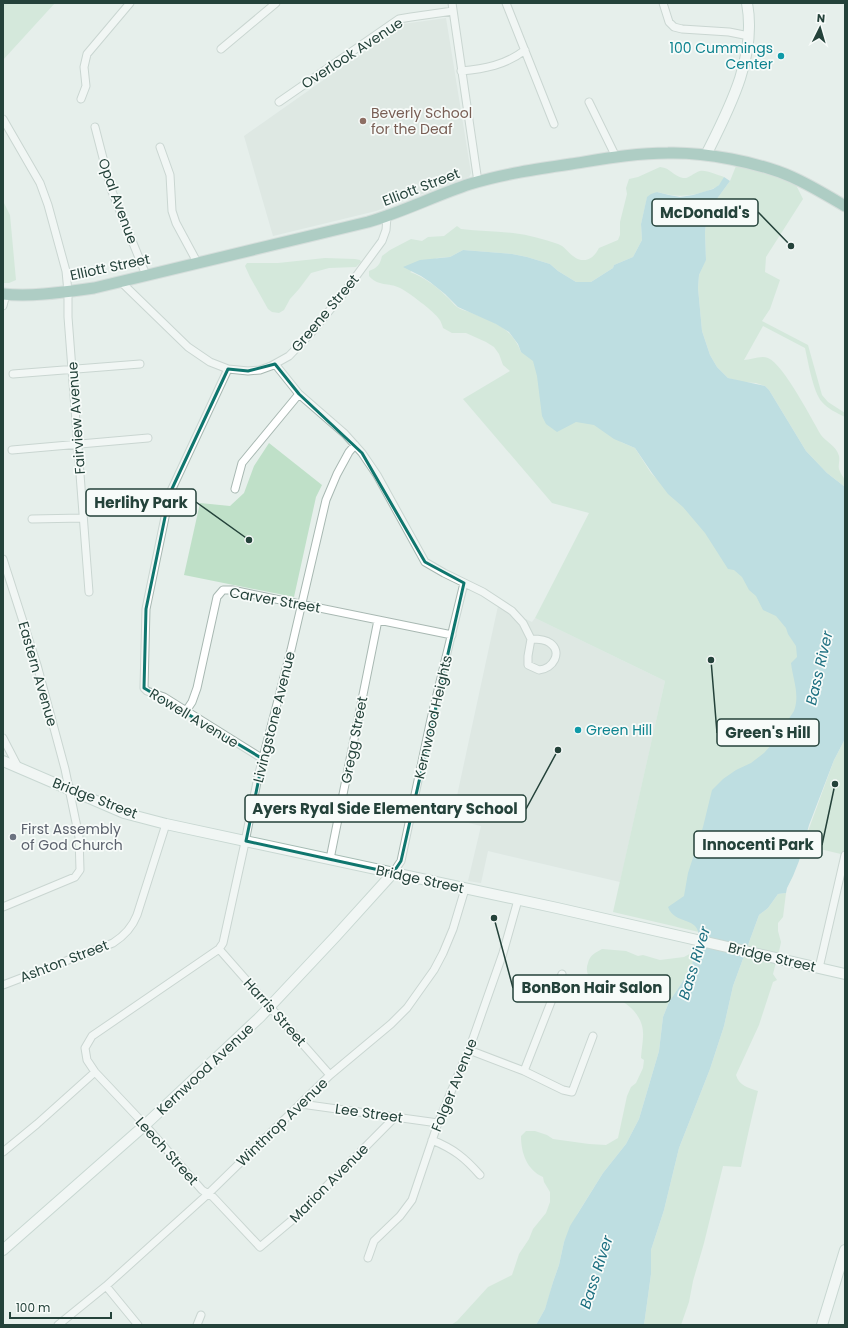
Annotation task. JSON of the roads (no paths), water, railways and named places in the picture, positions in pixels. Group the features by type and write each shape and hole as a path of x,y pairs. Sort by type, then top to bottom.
{"main road":[{"path":"706,155 724,120 745,64 749,36 748,3"},
{"name":"Elliott Street","path":"5,294 68,292 120,281 387,217 478,182 516,173 616,157 667,152 706,155 745,162 778,172 802,182 845,206"},
{"name":"Bridge Street","path":"3,761 124,812 166,824 518,900 845,974"},
{"name":"Kernwood Avenue","path":"3,1250 145,1125 270,1006 393,873"},
{"path":"825,1324 845,1250"}],"street":[{"path":"81,99 86,86 84,67 87,54 130,3"},
{"path":"220,48 276,3"},
{"path":"452,3 478,182"},
{"path":"506,3 554,124"},
{"path":"663,3 670,22 674,27 682,29 729,32 749,36"},
{"name":"Overlook Avenue","path":"279,102 399,20 411,16 453,11"},
{"path":"461,71 481,69 495,65 513,58 525,50"},
{"path":"589,102 616,157"},
{"name":"Fairview Avenue","path":"3,119 40,183 48,205 66,270 68,317 89,592"},
{"name":"Opal Avenue","path":"95,127 111,189 146,274"},
{"path":"160,147 170,175 172,211 176,223 197,262"},
{"name":"Greene Street","path":"120,281 188,347 210,362 228,369 248,371 260,370 289,356 344,294 382,241 386,230 387,217"},
{"path":"3,306 5,294"},
{"path":"13,374 140,364"},
{"path":"275,364 299,394 355,445 377,475 425,562 498,601 512,611 523,622 531,639 528,665 539,670 548,668 556,658 556,652 550,642 540,639 531,639"},
{"name":"Rowell Avenue","path":"228,369 170,493 146,609 144,688 147,691 164,697 263,759"},
{"path":"235,489 242,463 299,394"},
{"path":"12,450 148,438"},
{"name":"Livingstone Avenue","path":"219,949 223,943 263,759 302,604 326,500 337,474 349,452 355,445"},
{"path":"32,519 84,518"},
{"name":"Eastern Avenue","path":"3,559 37,665 65,769 79,837 80,870 75,877 3,907"},
{"name":"Kernwood Heights","path":"393,873 401,860 431,719 464,583"},
{"name":"Carver Street","path":"186,711 192,702 197,688 214,605 217,597 223,590 232,590 452,635"},
{"name":"Gregg Street","path":"330,859 378,620"},
{"path":"3,738 18,767"},
{"name":"Ashton Street","path":"3,985 106,946 122,938 134,923 166,824"},
{"path":"819,968 845,855"},
{"name":"Winthrop Avenue","path":"58,1325 106,1286 208,1194 330,1075 391,1024 411,1003 434,970 443,953 453,929 465,889"},
{"name":"Folger Avenue","path":"368,1258 374,1241 400,1216 412,1200 438,1123 468,1050 503,953 518,900"},
{"name":"Harris Street","path":"219,949 330,1075"},
{"name":"Leech Street","path":"219,949 92,1036 85,1048 87,1060 95,1072 145,1125 202,1190 213,1197 260,1247"},
{"path":"524,1071 562,974"},
{"path":"468,1050 524,1071 563,1090 572,1092 593,1036"},
{"path":"3,1152 95,1072"},
{"name":"Lee Street","path":"301,1104 438,1123"},
{"name":"Marion Avenue","path":"260,1247 297,1216 395,1117"},
{"path":"432,1140 448,1147 465,1158 480,1175"},
{"path":"106,1286 138,1325"},
{"path":"197,1325 201,1315"}],"water":[{"name":"Bass River","path":"724,177 730,181 711,207 707,216 705,232 706,260 699,275 698,288 702,331 710,355 717,367 728,378 765,386 769,390 806,451 827,473 845,487 845,739 834,760 809,825 799,861 786,893 778,894 768,908 759,915 733,986 724,1026 710,1069 679,1148 664,1210 651,1250 651,1274 644,1325 536,1325 545,1309 570,1226 603,1173 626,1144 639,1119 659,1051 663,1017 669,1002 691,969 695,951 699,944 698,932 696,927 691,923 676,917 671,913 668,907 684,896 688,873 703,827 712,790 723,779 736,770 751,763 764,753 773,743 794,711 796,705 796,693 791,663 797,657 796,646 786,628 776,616 763,610 756,596 749,590 742,577 734,570 728,569 705,533 683,507 668,494 635,448 614,439 594,425 576,422 557,432 546,424 542,416 537,376 533,361 521,352 518,344 509,332 496,324 458,307 430,282 403,267 420,260 450,257 463,250 512,254 527,257 550,264 558,271 576,282 591,282 613,268 614,265 633,257 642,240 641,224 647,197 657,192 680,197 693,195 713,189 719,185"}],"place":[{"name":"100 Cummings Center","path":"781,56"},
{"name":"Beverly School for the Deaf","path":"363,121"},
{"name":"McDonald's","path":"791,246"},
{"name":"Herlihy Park","path":"249,540"},
{"name":"Green's Hill","path":"711,660"},
{"name":"Green Hill","path":"578,730"},
{"name":"Ayers Ryal Side Elementary School","path":"558,750"},
{"name":"Innocenti Park","path":"835,784"},
{"name":"First Assembly of God Church","path":"13,837"},
{"name":"BonBon Hair Salon","path":"494,918"}]}
